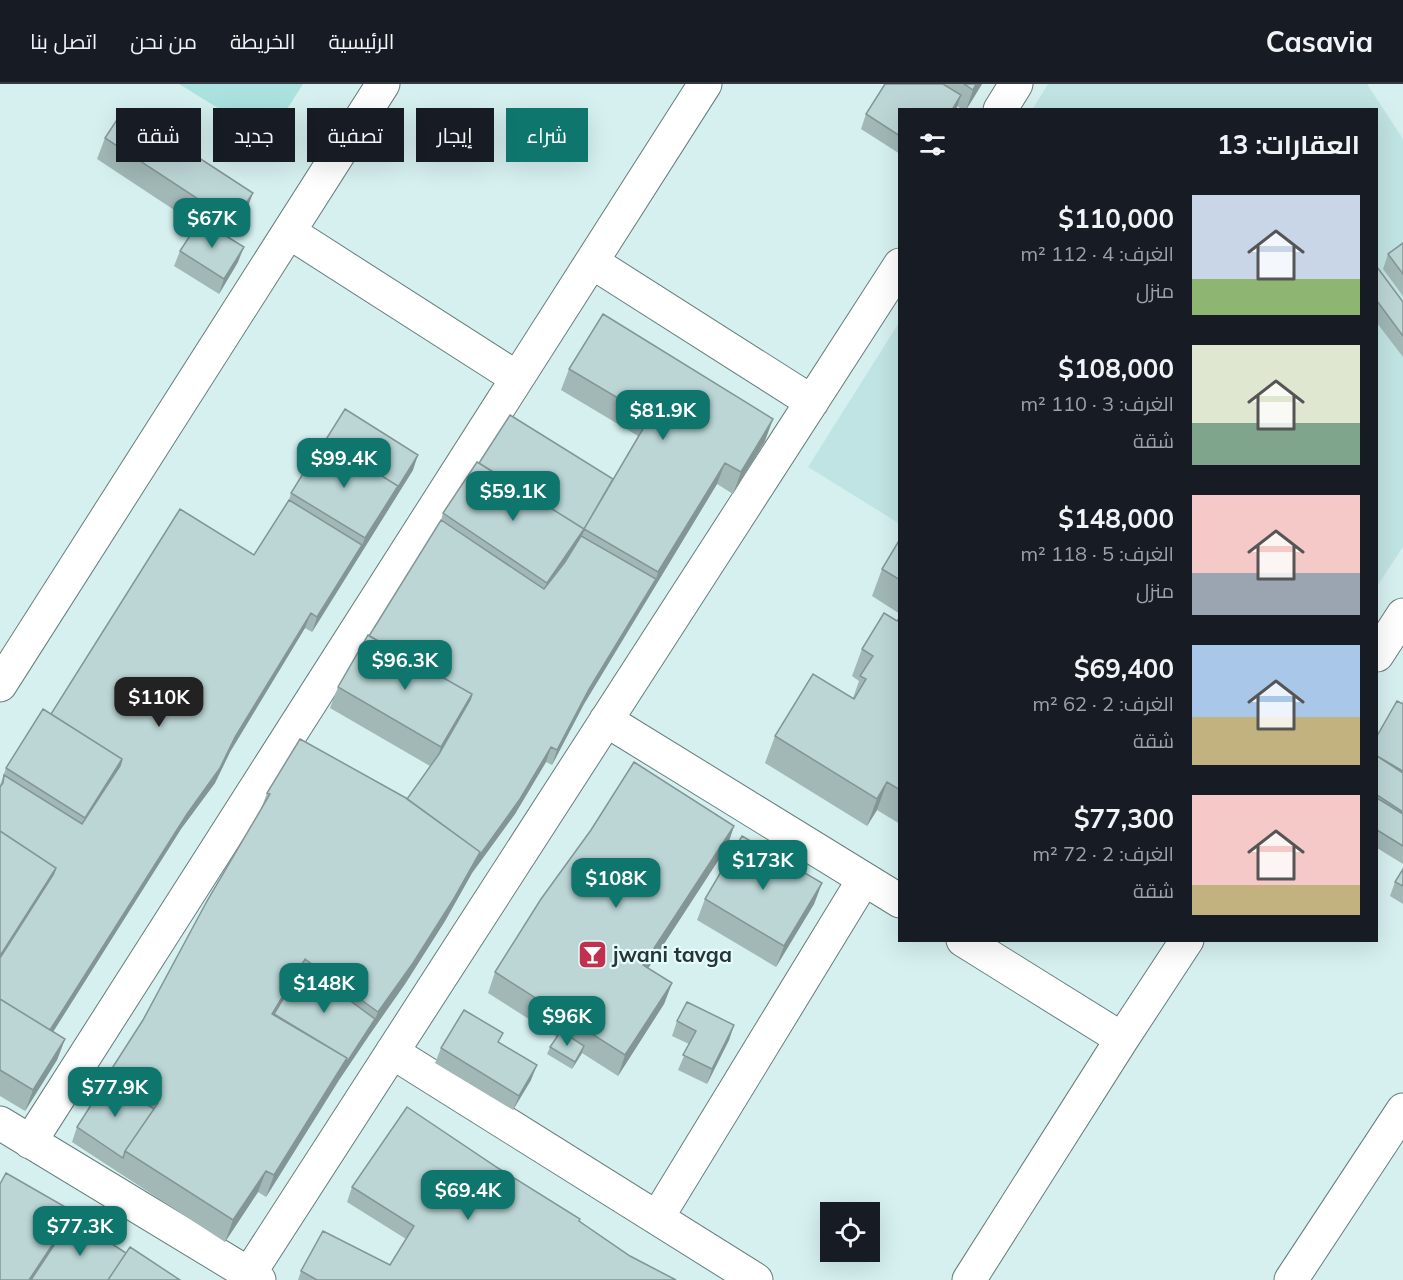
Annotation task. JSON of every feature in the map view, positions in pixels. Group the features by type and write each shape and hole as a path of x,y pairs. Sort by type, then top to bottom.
{"street":[{"path":"0,685 383,84"},
{"path":"30,1142 705,84"},
{"path":"1001,108 1016,84"},
{"path":"288,232 518,378"},
{"path":"592,262 812,402"},
{"path":"0,1123 254,1277 392,1052 898,268"},
{"path":"1378,653 1403,615"},
{"path":"606,720 898,900"},
{"path":"657,1218 864,879"},
{"path":"966,942 1122,1039"},
{"path":"969,1280 1186,942"},
{"path":"392,1052 756,1280"},
{"path":"1305,1275 1403,1110"}],"shaded area":[{"path":"179,84 303,84 288,108 218,108"},
{"path":"1048,84 1367,84 1403,139 1403,547 1378,584 1378,108 1033,108"},
{"path":"898,324 898,523 808,467"}],"building":[{"path":"885,84 943,84 961,95 953,108 898,108 898,135 866,114"},
{"path":"964,84 976,84 973,90"},
{"path":"116,121 116,145 105,138"},
{"path":"201,159 253,193 233,222 142,162 201,162"},
{"path":"200,220 244,247 224,279 180,251"},
{"path":"1403,243 1403,274 1388,254"},
{"path":"1378,268 1403,302 1403,336 1378,302"},
{"path":"603,314 773,419 741,472 725,463 658,572 584,529 650,417 569,369"},
{"path":"345,409 418,455 395,492 398,486 325,441"},
{"path":"510,415 613,479 584,529 479,463"},
{"path":"324,440 398,486 365,538 291,493"},
{"path":"477,462 584,529 547,583 443,513"},
{"path":"289,500 362,545 317,617 311,613 235,737 220,768 187,814 50,1030 0,999 0,958 56,868 0,831 0,787 4,775 82,824 120,766 122,759 51,714 180,509 254,555"},
{"path":"441,520 544,589 581,536 656,579 589,689 557,750 551,747 520,799 477,859 480,852 407,799 439,754 472,694 369,636"},
{"path":"898,542 898,579 882,569"},
{"path":"884,613 898,620 898,789 887,782 877,799 775,736 813,674 854,699 866,679 860,676 873,656 862,649"},
{"path":"368,635 472,694 441,747 338,687"},
{"path":"1397,701 1403,704 1403,771 1378,757 1378,734"},
{"path":"43,709 122,759 85,818 6,768"},
{"path":"300,739 406,798 480,852 413,963 378,1012 305,959 272,1014 347,1058 274,1175 266,1171 233,1220 125,1151 158,1103 109,1073 143,1020 207,901 270,794 267,793"},
{"path":"1378,757 1403,773 1403,812 1378,796"},
{"path":"634,762 734,826 643,965 672,983 625,1055 495,972 541,899 591,830"},
{"path":"1378,799 1403,814 1403,846 1378,831"},
{"path":"0,831 56,868 0,956"},
{"path":"742,836 822,883 784,946 705,899"},
{"path":"1403,869 1403,886 1395,882"},
{"path":"303,966 375,1019 345,1065 347,1058 274,1014"},
{"path":"0,999 65,1039 33,1090 0,1070"},
{"path":"687,1002 734,1025 712,1069 683,1055 696,1031 677,1021"},
{"path":"464,1010 503,1033 498,1042 537,1065 519,1096 441,1048"},
{"path":"561,1031 584,1046 575,1062 550,1047"},
{"path":"107,1080 154,1109 125,1151 123,1158 77,1127"},
{"path":"407,1107 580,1219 579,1221 630,1256 676,1280 317,1280 301,1271 323,1231 390,1265 414,1226 352,1187"},
{"path":"6,1173 74,1212 29,1280 0,1280 0,1184"},
{"path":"72,1218 126,1253 108,1280 31,1280"},
{"path":"130,1247 180,1280 108,1280"}],"place":[{"name":"jwani tavga","path":"592,955"}]}
